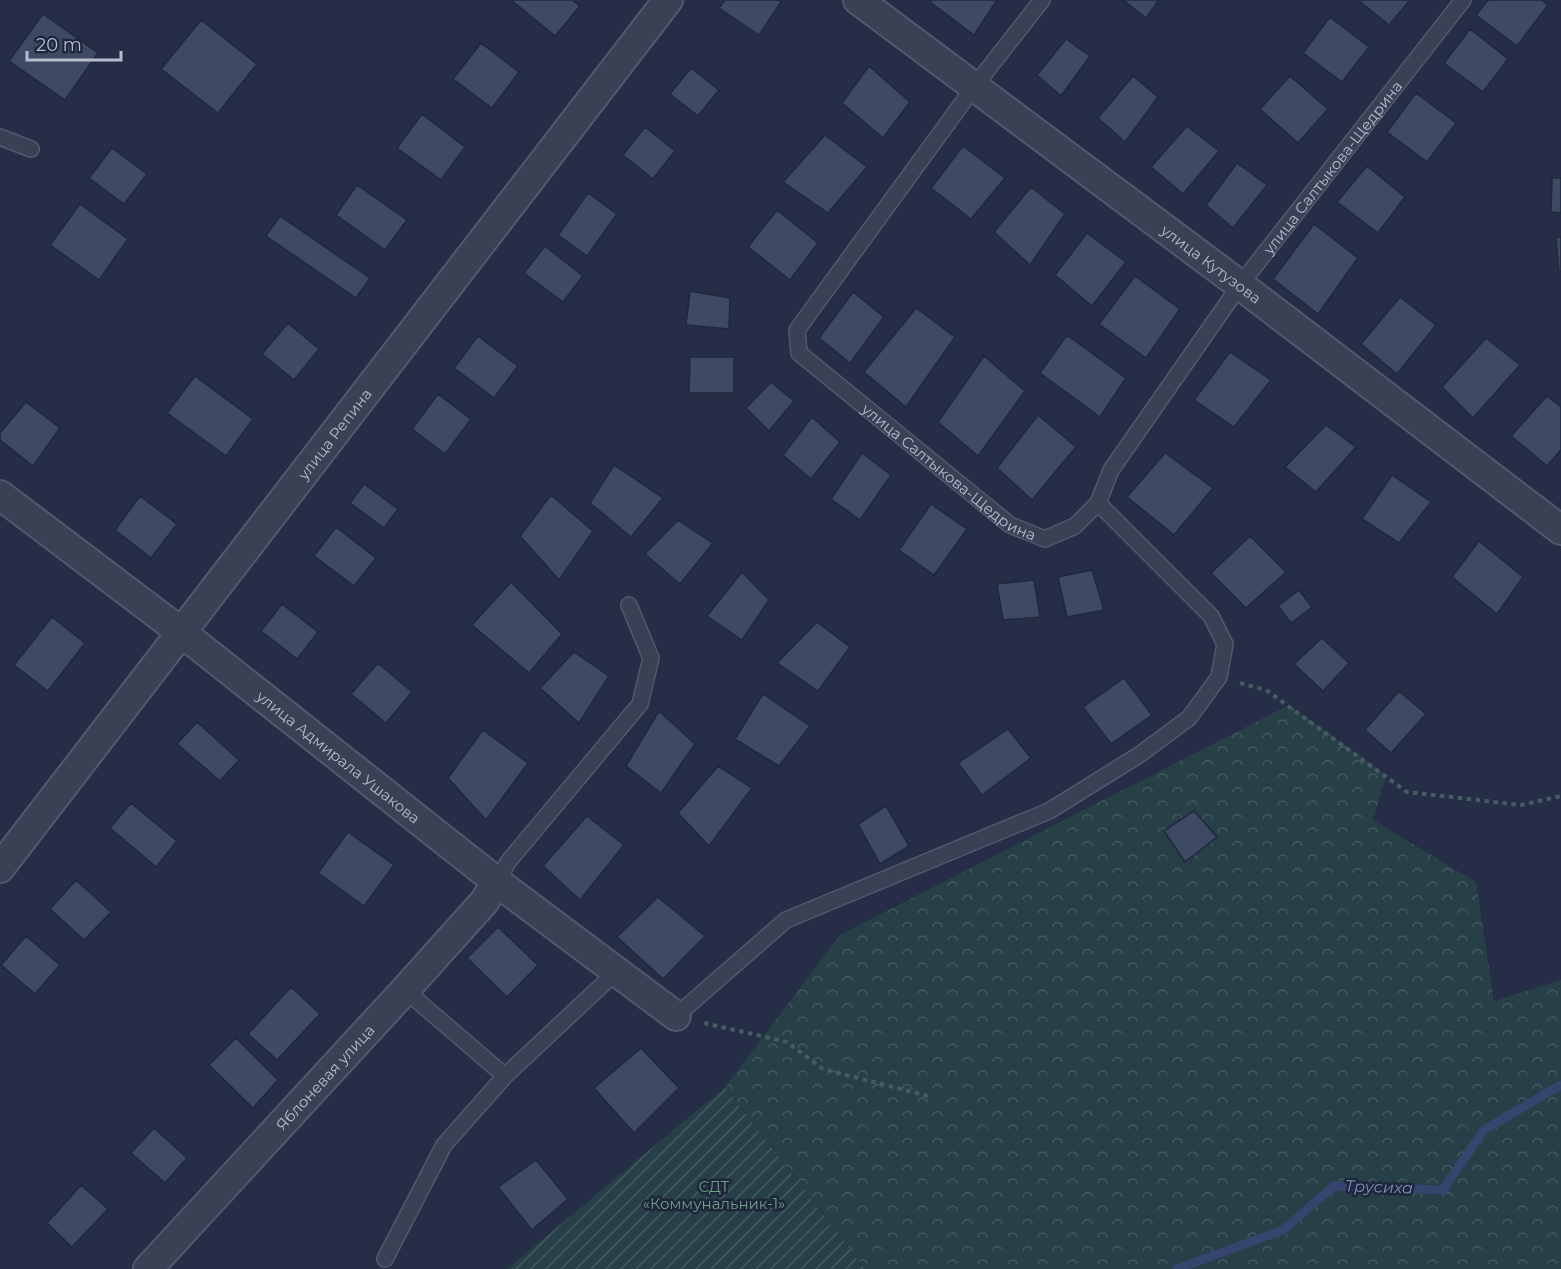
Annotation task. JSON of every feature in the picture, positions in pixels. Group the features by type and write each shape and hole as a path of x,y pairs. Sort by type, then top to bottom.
{"street":[{"name":"улица Репина","path":"0,868 668,0"},
{"name":"улица Кутузова","path":"858,0 1240,285 1561,530"},
{"name":"улица Адмирала Ушакова","path":"0,495 181,633 496,882 676,1016"},
{"name":"Яблоневая улица","path":"148,1269 405,990 484,902 496,882"}],"lane":[{"name":"улица Салтыкова-Щедрина","path":"1042,0 974,87 797,330 799,353 1010,525 1045,539 1075,526 1098,503 1111,470 1240,285 1463,0"},
{"path":"0,137 31,149"},
{"path":"676,1016 786,920 1049,811 1139,755 1189,718 1219,677 1225,644 1211,616 1098,503"},
{"path":"496,882 508,862 640,704 651,658 629,605"},
{"path":"385,1259 444,1145 505,1076 616,972"},
{"path":"405,990 505,1076"}],"path":[{"path":"1219,677 1266,690 1407,792 1521,805 1561,796"},
{"path":"676,1016 787,1042 823,1069 932,1097"}],"green space":[{"path":"1289,705 1386,775 1373,820 1476,882 1494,1001 1561,980 1561,1269 865,1269 725,1087 840,935"},
{"name":"СДТ «Коммунальник-1»","path":"725,1087 865,1269 507,1269"}],"building":[{"path":"511,0 572,0 580,6 555,36"},
{"path":"725,0 778,0 781,2 759,35 719,8"},
{"path":"932,0 997,0 974,35 930,2"},
{"path":"1123,0 1159,0 1146,18"},
{"path":"1358,0 1410,0 1389,25"},
{"path":"1488,0 1541,0 1548,5 1517,46 1476,15"},
{"path":"43,14 98,53 65,100 9,61"},
{"path":"1330,17 1369,47 1342,82 1303,53"},
{"path":"201,20 257,64 218,113 161,69"},
{"path":"1470,29 1508,59 1483,92 1444,63"},
{"path":"1066,39 1090,56 1061,96 1037,75"},
{"path":"481,43 519,72 492,108 453,79"},
{"path":"869,66 910,102 883,138 842,103"},
{"path":"691,68 719,90 698,116 670,94"},
{"path":"1133,76 1158,97 1125,142 1098,118"},
{"path":"1290,76 1328,109 1298,143 1260,109"},
{"path":"1416,93 1456,123 1427,162 1387,132"},
{"path":"422,114 465,147 441,180 397,148"},
{"path":"1187,126 1219,151 1183,194 1151,167"},
{"path":"645,127 675,151 653,179 623,155"},
{"path":"825,135 867,167 828,213 783,182"},
{"path":"963,146 1005,178 971,219 931,188"},
{"path":"112,148 147,174 124,204 89,178"},
{"path":"1237,163 1267,185 1233,228 1206,205"},
{"path":"1367,166 1405,197 1378,233 1337,202"},
{"path":"1552,178 1561,178 1561,213 1551,212"},
{"path":"357,185 407,220 385,250 336,215"},
{"path":"1031,187 1065,214 1030,265 994,232"},
{"path":"588,193 617,214 587,256 558,235"},
{"path":"80,204 128,239 99,280 50,245"},
{"path":"777,210 818,243 790,280 748,247"},
{"path":"280,216 370,278 356,298 266,236"},
{"path":"1314,224 1358,258 1318,314 1273,279"},
{"path":"1087,233 1126,262 1092,306 1055,275"},
{"path":"1556,237 1561,237 1561,272 1559,272"},
{"path":"545,246 583,276 563,302 524,273"},
{"path":"1135,276 1180,309 1146,358 1099,324"},
{"path":"690,291 730,298 729,329 686,325"},
{"path":"853,292 884,317 850,363 819,338"},
{"path":"1400,297 1436,325 1397,374 1361,344"},
{"path":"916,308 955,337 906,407 864,372"},
{"path":"288,323 319,349 294,380 262,354"},
{"path":"1067,335 1126,378 1100,417 1040,373"},
{"path":"478,336 518,366 494,398 454,368"},
{"path":"1486,338 1520,365 1473,418 1442,387"},
{"path":"1230,352 1271,380 1234,427 1194,400"},
{"path":"984,356 1025,391 978,456 938,422"},
{"path":"690,357 734,357 734,393 689,393"},
{"path":"195,376 253,419 226,456 167,413"},
{"path":"771,382 794,401 769,431 746,408"},
{"path":"438,394 471,419 445,454 412,429"},
{"path":"1547,396 1561,407 1561,450 1547,466 1511,436"},
{"path":"26,402 60,428 33,466 0,440 0,433"},
{"path":"1038,415 1076,447 1032,500 997,468"},
{"path":"812,417 840,442 811,479 783,455"},
{"path":"1326,425 1356,447 1316,492 1285,467"},
{"path":"862,453 891,475 860,520 831,499"},
{"path":"1165,453 1213,488 1174,535 1127,497"},
{"path":"614,465 663,498 631,537 590,503"},
{"path":"1392,475 1431,502 1399,543 1362,519"},
{"path":"364,484 398,509 384,528 350,503"},
{"path":"551,495 593,531 559,580 520,536"},
{"path":"140,496 177,524 151,558 115,530"},
{"path":"931,504 967,529 934,575 899,550"},
{"path":"678,520 713,543 680,584 645,554"},
{"path":"336,527 376,558 354,586 314,556"},
{"path":"1250,536 1286,572 1246,608 1211,573"},
{"path":"1479,541 1523,577 1497,614 1452,577"},
{"path":"1092,570 1104,610 1067,617 1058,577"},
{"path":"742,572 769,600 742,640 707,616"},
{"path":"1034,580 1040,617 1003,620 997,584"},
{"path":"511,582 562,634 529,673 472,625"},
{"path":"1299,590 1312,607 1291,623 1278,606"},
{"path":"282,604 318,632 297,659 261,631"},
{"path":"52,617 85,643 48,691 14,665"},
{"path":"817,622 850,647 818,691 777,663"},
{"path":"1322,638 1349,663 1323,691 1294,664"},
{"path":"574,652 609,676 579,723 540,688"},
{"path":"378,663 412,692 386,723 351,694"},
{"path":"1124,678 1152,715 1111,744 1083,707"},
{"path":"1399,691 1426,714 1391,753 1365,730"},
{"path":"763,694 810,726 779,766 735,739"},
{"path":"659,711 695,744 661,793 626,766"},
{"path":"197,722 239,760 220,781 177,744"},
{"path":"1008,729 1031,758 982,795 958,763"},
{"path":"483,730 528,763 486,820 448,778"},
{"path":"718,766 752,788 709,846 678,813"},
{"path":"131,803 177,841 156,867 110,828"},
{"path":"886,806 909,846 880,864 858,824"},
{"path":"1194,811 1217,837 1185,862 1164,831"},
{"path":"587,816 624,845 580,900 543,866"},
{"path":"348,832 394,865 364,906 318,873"},
{"path":"76,880 111,912 84,940 50,909"},
{"path":"658,897 705,936 663,979 617,937"},
{"path":"498,927 538,965 507,997 467,958"},
{"path":"26,936 60,965 35,994 1,965"},
{"path":"291,987 320,1014 277,1060 248,1034"},
{"path":"236,1038 278,1080 253,1108 209,1065"},
{"path":"641,1048 679,1088 634,1133 594,1088"},
{"path":"154,1128 187,1158 165,1183 131,1153"},
{"path":"536,1160 568,1199 532,1230 498,1187"},
{"path":"81,1185 108,1209 72,1247 47,1223"}],"waterway":[{"name":"Трусиха","path":"1177,1269 1283,1230 1334,1186 1443,1190 1484,1130 1561,1085"}]}
